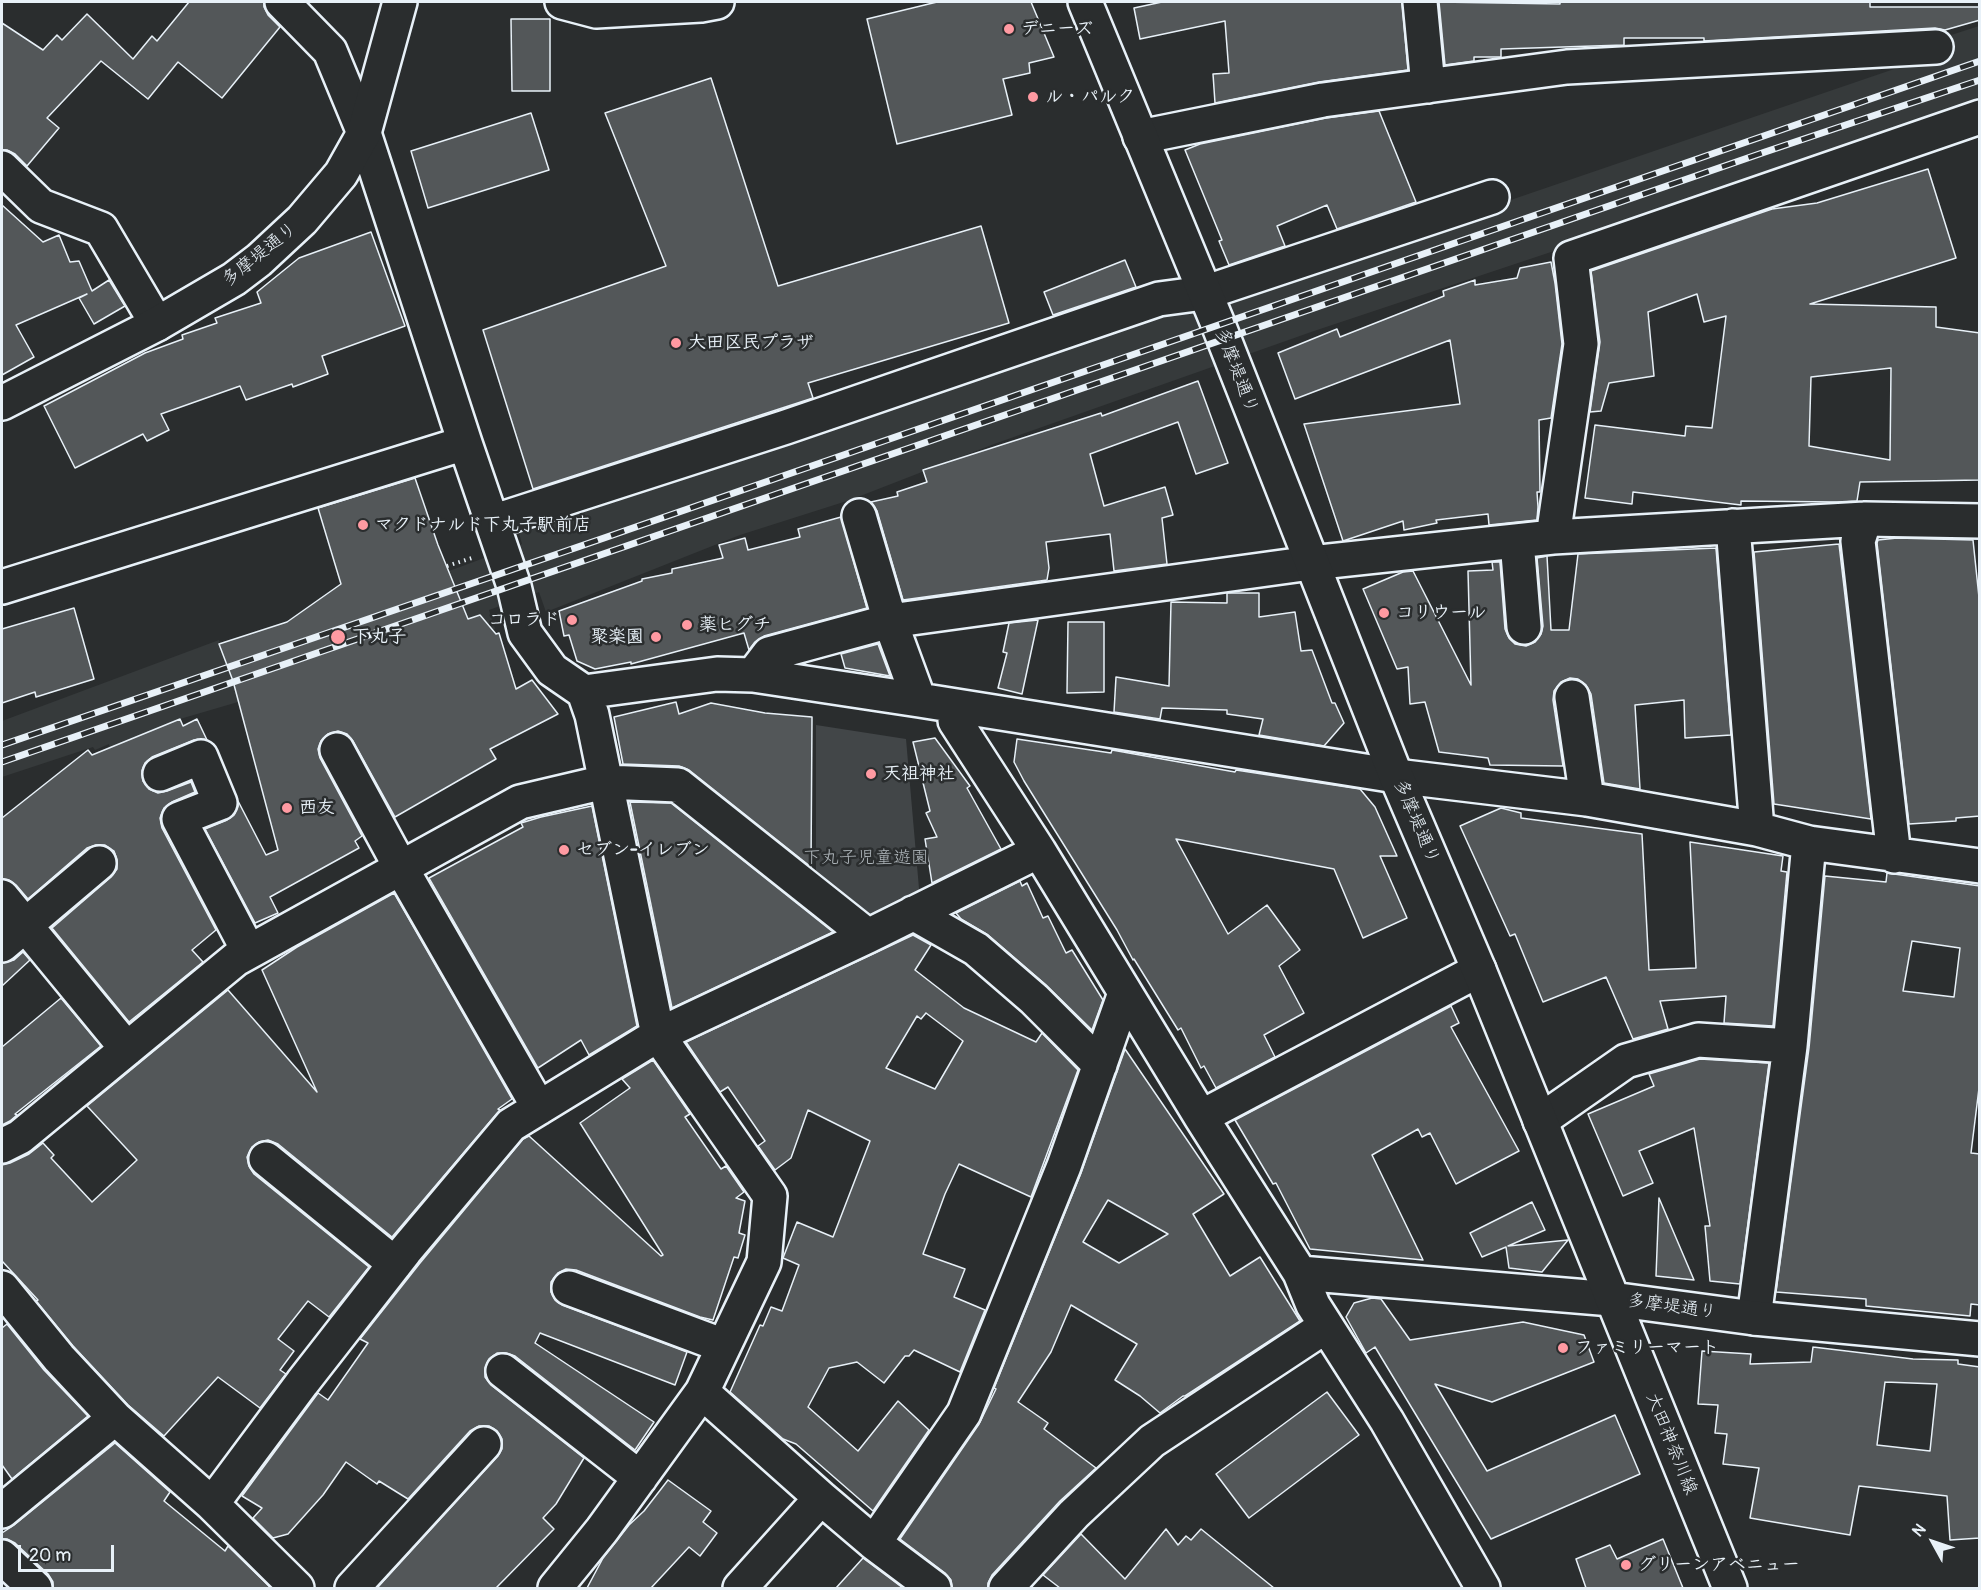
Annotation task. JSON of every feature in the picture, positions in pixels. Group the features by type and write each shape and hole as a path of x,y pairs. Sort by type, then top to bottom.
{"street":[{"path":"282,2 330,51 364,133 514,586 525,633 552,670 584,692 592,715 658,1035 770,1196 764,1262 702,1392 555,1588"},
{"name":"多摩堤通り","path":"2,403 157,324 234,279 281,241 302,220 341,174 364,133 400,2"},
{"path":"562,2 596,11 623,6 701,5 717,2"},
{"name":"多摩堤通り","path":"1085,2 1204,293 1396,776 1479,970 1612,1299 1754,1318 1980,1339"},
{"path":"1420,2 1428,86"},
{"path":"1140,137 1323,100 1567,67 1936,47"},
{"path":"1552,537 1581,344 1571,258 1980,117"},
{"path":"2,168 41,206 100,229 157,324"},
{"path":"492,522 786,427 1159,299 1204,293 1492,197"},
{"path":"2,587 465,443"},
{"path":"859,516 890,621 919,700"},
{"path":"753,675 769,654 890,621 1311,563 1552,537 1733,526 1862,530 1980,521"},
{"path":"1733,526 1757,829"},
{"path":"1862,530 1894,855"},
{"path":"1517,541 1524,627"},
{"path":"584,692 717,674 753,675 1396,776 1587,800 1757,829 1809,843 1980,866"},
{"path":"1572,697 1587,800"},
{"path":"956,706 956,721 1039,851 1201,1118 1300,1273 1313,1305 1387,1421 1483,1588"},
{"path":"337,750 401,868 539,1108"},
{"path":"159,774 201,757 220,803 179,819 249,952"},
{"path":"2,1146 20,1137 237,959 520,802 605,782 678,785 867,936"},
{"path":"1754,1318 1790,1046 1809,843"},
{"path":"212,1504 395,1264 511,1125 658,1035 1039,851"},
{"path":"13,935 99,862"},
{"path":"2,897 13,935 127,1049"},
{"path":"913,913 976,949 1034,999 1100,1065"},
{"path":"1201,1118 1479,970"},
{"path":"874,1543 964,1413 1059,1177 1125,993"},
{"path":"1540,1121 1626,1061 1698,1040 1790,1046"},
{"path":"266,1159 395,1264"},
{"path":"1300,1273 1612,1299"},
{"path":"2,1288 59,1358 115,1418 212,1504 282,1584"},
{"path":"569,1288 724,1346"},
{"name":"大田神奈川線","path":"1612,1299 1730,1588"},
{"path":"1006,1588 1074,1514 1152,1441 1326,1326"},
{"path":"503,1371 639,1478"},
{"path":"702,1392 874,1543 934,1588"},
{"path":"2,1511 115,1418"},
{"path":"352,1588 484,1444"},
{"path":"740,1588 821,1498"},
{"path":"2,1557 35,1588"}],"shaded area":[{"path":"1979,26 1979,97 1942,110 1938,119 1314,331 994,444 850,500 740,535 546,612 539,592 489,610 495,629 446,647 315,679 180,719 110,749 109,744 95,750 93,747 2,777 2,721 219,640 220,644 287,622 324,596 442,554 449,571 522,544 517,526 1496,205 1941,53 1939,39"}],"green space":[{"name":"下丸子児童遊園","path":"816,725 906,739 920,900 867,926 816,883"}],"building":[{"path":"189,2 264,2 268,15 280,27 222,98 178,62 148,99 101,61 47,118 59,128 27,166 15,154 2,150 2,23 43,50 57,35 62,40 87,14 133,59 152,36 157,41"},
{"path":"937,2 1031,2 1054,57 1029,63 1030,73 1003,79 1012,115 897,144 867,19"},
{"path":"1162,2 1402,2 1408,70 1319,82 1215,103 1213,74 1229,73 1225,21 1140,39 1134,8"},
{"path":"1439,2 1560,4 1560,2 1870,2 1870,7 1980,7 1980,20 1945,30 1935,28 1704,41 1704,38 1624,38 1624,45 1501,49 1501,57 1474,57 1474,61 1445,65"},
{"path":"511,19 550,19 550,91 512,91"},
{"path":"711,78 778,286 981,226 1009,323 808,383 813,398 533,489 483,330 666,266 605,113"},
{"path":"1379,111 1416,202 1337,229 1327,205 1277,226 1285,246 1229,265 1219,241 1222,240 1185,150 1200,144 1326,118"},
{"path":"531,113 549,170 428,208 411,151"},
{"path":"1928,169 1956,258 1810,304 1936,307 1936,327 1980,333 1980,480 1860,482 1857,501 1837,502 1741,501 1741,505 1633,492 1632,504 1585,498 1595,425 1685,436 1686,426 1712,428 1726,316 1704,322 1697,294 1648,312 1654,376 1609,383 1601,411 1590,412 1600,342 1591,271 1772,209 1817,203","holes":["1891,368 1890,460 1809,446 1811,377"]},
{"path":"2,205 43,242 59,235 70,262 79,261 92,291 109,280 125,306 94,324 79,298 87,294 16,325 34,357 2,375"},
{"path":"371,232 405,326 322,356 328,374 293,387 292,384 246,400 240,386 161,414 169,430 147,441 143,434 75,468 44,406 145,353 183,339 182,335 217,323 215,318 261,303 257,292 299,258"},
{"path":"1125,260 1136,287 1053,315 1044,292"},
{"path":"1551,262 1562,344 1551,418 1539,420 1540,492 1537,492 1537,520 1489,525 1488,514 1436,520 1437,523 1404,530 1403,521 1343,541 1304,424 1460,404 1450,340 1295,399 1278,353 1337,329 1340,337 1444,296 1443,291 1475,280 1475,285 1517,278 1520,268"},
{"path":"1198,381 1228,463 1196,474 1178,422 1090,454 1104,506 1165,487 1173,515 1162,518 1167,564 1114,571 1110,534 1046,542 1049,568 1047,580 903,600 877,511 871,502 898,496 897,492 927,482 923,470 1101,413 1102,416"},
{"path":"415,478 438,545 468,619 480,615 496,634 499,633 516,689 532,680 558,714 490,749 496,759 395,817 353,741 347,734 338,731 328,734 321,741 318,749 320,758 362,836 355,841 359,848 270,897 278,913 255,923 205,829 234,815 238,801 266,855 278,850 233,681 219,644 287,622 341,584 318,508"},
{"path":"841,517 867,608 764,636 749,650 744,633 631,664 631,662 595,669 577,661 569,635 564,636 559,611 642,581 642,579 672,573 672,569 723,558 719,545 745,538 748,550 800,537 798,529"},
{"path":"1897,538 1973,540 1980,607 1980,816 1956,818 1956,821 1909,824 1877,543 1878,540"},
{"path":"1839,544 1871,819 1774,804 1754,552"},
{"path":"1716,548 1731,735 1685,738 1684,700 1635,705 1640,789 1604,783 1591,694 1586,685 1578,679 1570,678 1561,682 1554,691 1553,700 1563,766 1490,765 1488,758 1439,752 1425,702 1410,704 1408,667 1397,669 1363,589 1403,572 1413,571 1471,685 1468,571 1493,570 1492,562 1500,562 1505,629 1515,644 1526,646 1535,642 1543,626 1537,558 1547,556 1551,630 1569,630 1578,554"},
{"path":"1227,593 1259,593 1259,617 1295,612 1301,651 1312,650 1332,703 1335,703 1344,723 1324,746 1259,735 1263,719 1227,714 1227,710 1162,708 1160,719 1114,712 1116,677 1169,686 1171,602 1227,603"},
{"path":"74,608 94,679 36,697 35,692 2,703 2,629"},
{"path":"1038,620 1022,694 998,688 1007,653 1003,652 1009,623"},
{"path":"1068,622 1104,622 1104,692 1067,693"},
{"path":"878,644 890,676 845,668 841,654"},
{"path":"676,702 679,714 711,703 765,713 812,717 811,867 689,770 679,766 623,764 614,717"},
{"path":"180,719 183,726 197,719 207,740 194,740 152,757 145,763 142,771 143,781 149,789 158,793 191,782 195,792 172,802 164,808 160,818 162,828 216,930 192,950 203,962 129,1022 52,928 111,877 117,869 114,851 105,845 87,848 28,899 16,885 9,880 2,879 2,818 88,750 92,755"},
{"path":"935,738 970,786 967,788 1001,849 932,883 925,839 937,837 926,813 930,811 913,742"},
{"path":"1017,739 1111,753 1112,750 1235,772 1236,770 1360,789 1375,807 1397,856 1380,856 1407,918 1363,938 1334,869 1176,839 1228,934 1267,905 1300,950 1279,966 1304,1013 1264,1035 1275,1057 1216,1088 1204,1066 1201,1068 1181,1028 1178,1030 1133,960 1117,930 1024,781 1014,762"},
{"path":"630,802 671,803 833,932 672,1008"},
{"path":"592,806 637,1026 589,1055 581,1040 538,1068 429,878 523,827 521,823"},
{"path":"1501,808 1521,813 1521,818 1642,834 1649,970 1696,968 1690,842 1783,856 1781,871 1787,872 1773,1026 1724,1023 1726,996 1660,1001 1668,1029 1633,1039 1606,977 1543,1002 1515,934 1510,936 1460,826"},
{"path":"1887,873 1980,886 1980,1080 1971,1153 1980,1154 1980,1305 1971,1304 1970,1316 1866,1306 1866,1299 1776,1292 1809,1048 1825,876 1886,882","holes":["1912,941 1960,948 1954,997 1903,991"]},
{"path":"1020,881 1022,886 1027,883 1043,918 1048,916 1066,953 1072,950 1103,1000 1092,1030 1046,985 988,935 961,919 956,913"},
{"path":"394,893 512,1099 498,1109 500,1110 392,1237 278,1144 268,1140 252,1147 247,1157 254,1174 369,1267 329,1317 308,1301 278,1339 294,1351 280,1370 286,1374 260,1408 218,1377 164,1436 128,1405 73,1346 36,1301 38,1300 2,1261 2,1165 29,1154 43,1143 54,1155 51,1158 92,1202 137,1160 87,1106 228,990 317,1092 262,970 297,947"},
{"path":"913,935 931,945 915,970 964,1008 1036,1042 1042,1033 1078,1070 1031,1197 959,1164 945,1194 923,1254 965,1269 954,1297 985,1310 960,1372 914,1350 909,1356 905,1356 884,1383 857,1362 829,1368 808,1407 858,1451 898,1401 929,1430 873,1511 796,1444 783,1439 730,1392 760,1325 763,1326 771,1307 782,1311 799,1265 783,1258 797,1222 833,1237 870,1141 808,1110 791,1158 775,1170 758,1146 765,1141 728,1087 720,1092 686,1042","holes":["926,1013 963,1041 935,1089 886,1068 917,1016 921,1019"]},
{"path":"23,952 30,960 2,986 2,963 14,960"},
{"path":"61,998 101,1046 15,1114 17,1115 10,1121 2,1125 2,1047"},
{"path":"1451,1006 1459,1023 1451,1027 1519,1151 1456,1184 1430,1133 1422,1137 1418,1129 1372,1155 1423,1260 1310,1249 1276,1183 1273,1184 1235,1120"},
{"path":"1125,1049 1224,1194 1193,1214 1230,1276 1260,1257 1300,1321 1160,1413 1140,1396 1115,1380 1137,1344 1071,1305 1051,1352 1018,1402 1048,1423 1044,1429 1096,1468 1060,1501 992,1575 988,1588 952,1588 951,1580 945,1573 900,1539 979,1424 996,1389 994,1388 1081,1173","holes":["1108,1200 1168,1234 1119,1263 1083,1242"]},
{"path":"1700,1059 1769,1063 1740,1284 1710,1281 1705,1226 1710,1226 1694,1128 1639,1151 1653,1183 1623,1196 1588,1114 1654,1086 1649,1074"},
{"path":"653,1060 690,1114 685,1117 721,1169 726,1166 744,1192 736,1198 745,1201 739,1233 745,1235 738,1258 734,1257 713,1320 576,1270 566,1269 558,1273 551,1282 551,1292 555,1300 562,1305 687,1352 675,1385 540,1333 535,1343 654,1422 635,1450 515,1356 497,1353 489,1359 485,1368 485,1377 491,1385 584,1458 556,1504 543,1518 554,1529 496,1588 377,1588 498,1456 502,1449 502,1439 497,1431 489,1426 479,1426 470,1431 408,1499 379,1481 377,1484 346,1462 323,1495 288,1534 273,1538 253,1518 262,1508 242,1496 318,1393 328,1400 368,1343 360,1339 523,1139 529,1136 661,1256 663,1255 580,1123 630,1088 622,1079"},
{"path":"1659,1198 1694,1280 1656,1276"},
{"path":"1532,1202 1545,1230 1508,1246 1568,1240 1542,1272 1509,1268 1506,1247 1482,1257 1470,1233"},
{"path":"1372,1298 1381,1299 1410,1340 1523,1322 1584,1335 1594,1362 1492,1402 1435,1384 1487,1471 1615,1415 1640,1474 1491,1539 1375,1347 1366,1353 1346,1317 1354,1303"},
{"path":"7,1324 44,1370 88,1416 12,1479 2,1465 2,1328"},
{"path":"1813,1347 1913,1359 1958,1360 1958,1364 1980,1367 1980,1538 1950,1540 1947,1496 1859,1486 1850,1535 1750,1518 1759,1468 1723,1464 1727,1434 1715,1433 1718,1405 1698,1404 1702,1351 1751,1354 1750,1364 1811,1362","holes":["1885,1382 1937,1384 1930,1451 1877,1445"]},
{"path":"1327,1392 1359,1435 1249,1518 1216,1474"},
{"path":"115,1443 170,1492 164,1501 225,1551 228,1546 271,1588 53,1588 53,1582 48,1574 15,1543 2,1539 2,1533"},
{"path":"668,1480 711,1511 703,1522 717,1533 700,1556 689,1547 651,1588 587,1588 603,1558"},
{"path":"1166,1529 1178,1545 1186,1536 1191,1540 1201,1529 1274,1588 1060,1588 1043,1575 1081,1534 1125,1579"},
{"name":"グリーンアベニュー","path":"1663,1539 1683,1588 1586,1588 1576,1559 1610,1545 1617,1559"},
{"path":"863,1558 903,1588 836,1588"}],"railway":[{"path":"2,745 1980,61"},
{"path":"2,762 1765,152 1980,80"}],"place":[{"name":"デニーズ","path":"1009,29"},
{"name":"ル・パルク","path":"1033,97"},
{"name":"大田区民プラザ","path":"676,343"},
{"name":"マクドナルド下丸子駅前店","path":"363,525"},
{"name":"コリウール","path":"1384,613"},
{"name":"コロラド","path":"572,620"},
{"name":"薬ヒグチ","path":"687,625"},
{"name":"下丸子","path":"338,637"},
{"name":"聚楽園","path":"656,637"},
{"name":"天祖神社","path":"871,774"},
{"name":"西友","path":"287,808"},
{"name":"セブン-イレブン","path":"564,850"},
{"name":"ファミリーマート","path":"1563,1348"},
{"name":"グリーンアベニュー","path":"1626,1565"}]}
